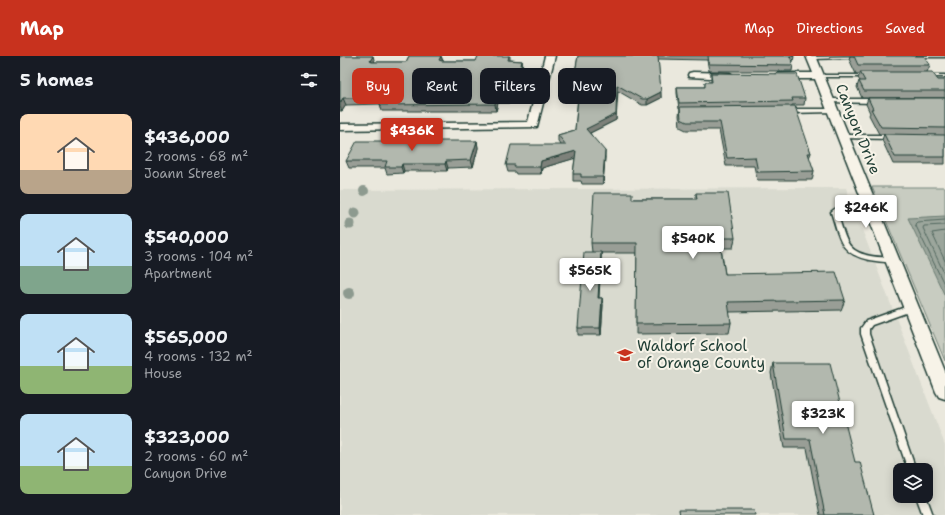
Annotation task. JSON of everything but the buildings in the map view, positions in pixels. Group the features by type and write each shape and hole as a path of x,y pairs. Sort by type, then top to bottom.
{"street":[{"path":"340,127 533,125 550,56"},
{"name":"Canyon Drive","path":"811,57 945,392"},
{"path":"693,75 740,76"},
{"path":"764,76 819,76"}],"lane":[{"path":"811,57 885,56"},
{"path":"908,56 945,56"},
{"path":"819,76 874,76"},
{"path":"921,76 945,76"},
{"path":"780,111 883,101"},
{"path":"844,137 898,138"},
{"path":"870,204 840,208 834,212 846,246 853,252 875,259 892,260"},
{"path":"910,463 865,334 865,328 869,324 911,308"},
{"path":"924,503 928,515"}],"shaded area":[{"path":"872,187 945,187 945,361"},
{"name":"Waldorf School of Orange County","path":"846,188 945,445 945,515 340,515 340,190"}],"water":[{"path":"945,216 945,296 908,218"}],"place":[{"name":"Waldorf School of Orange County","path":"625,355"}]}
